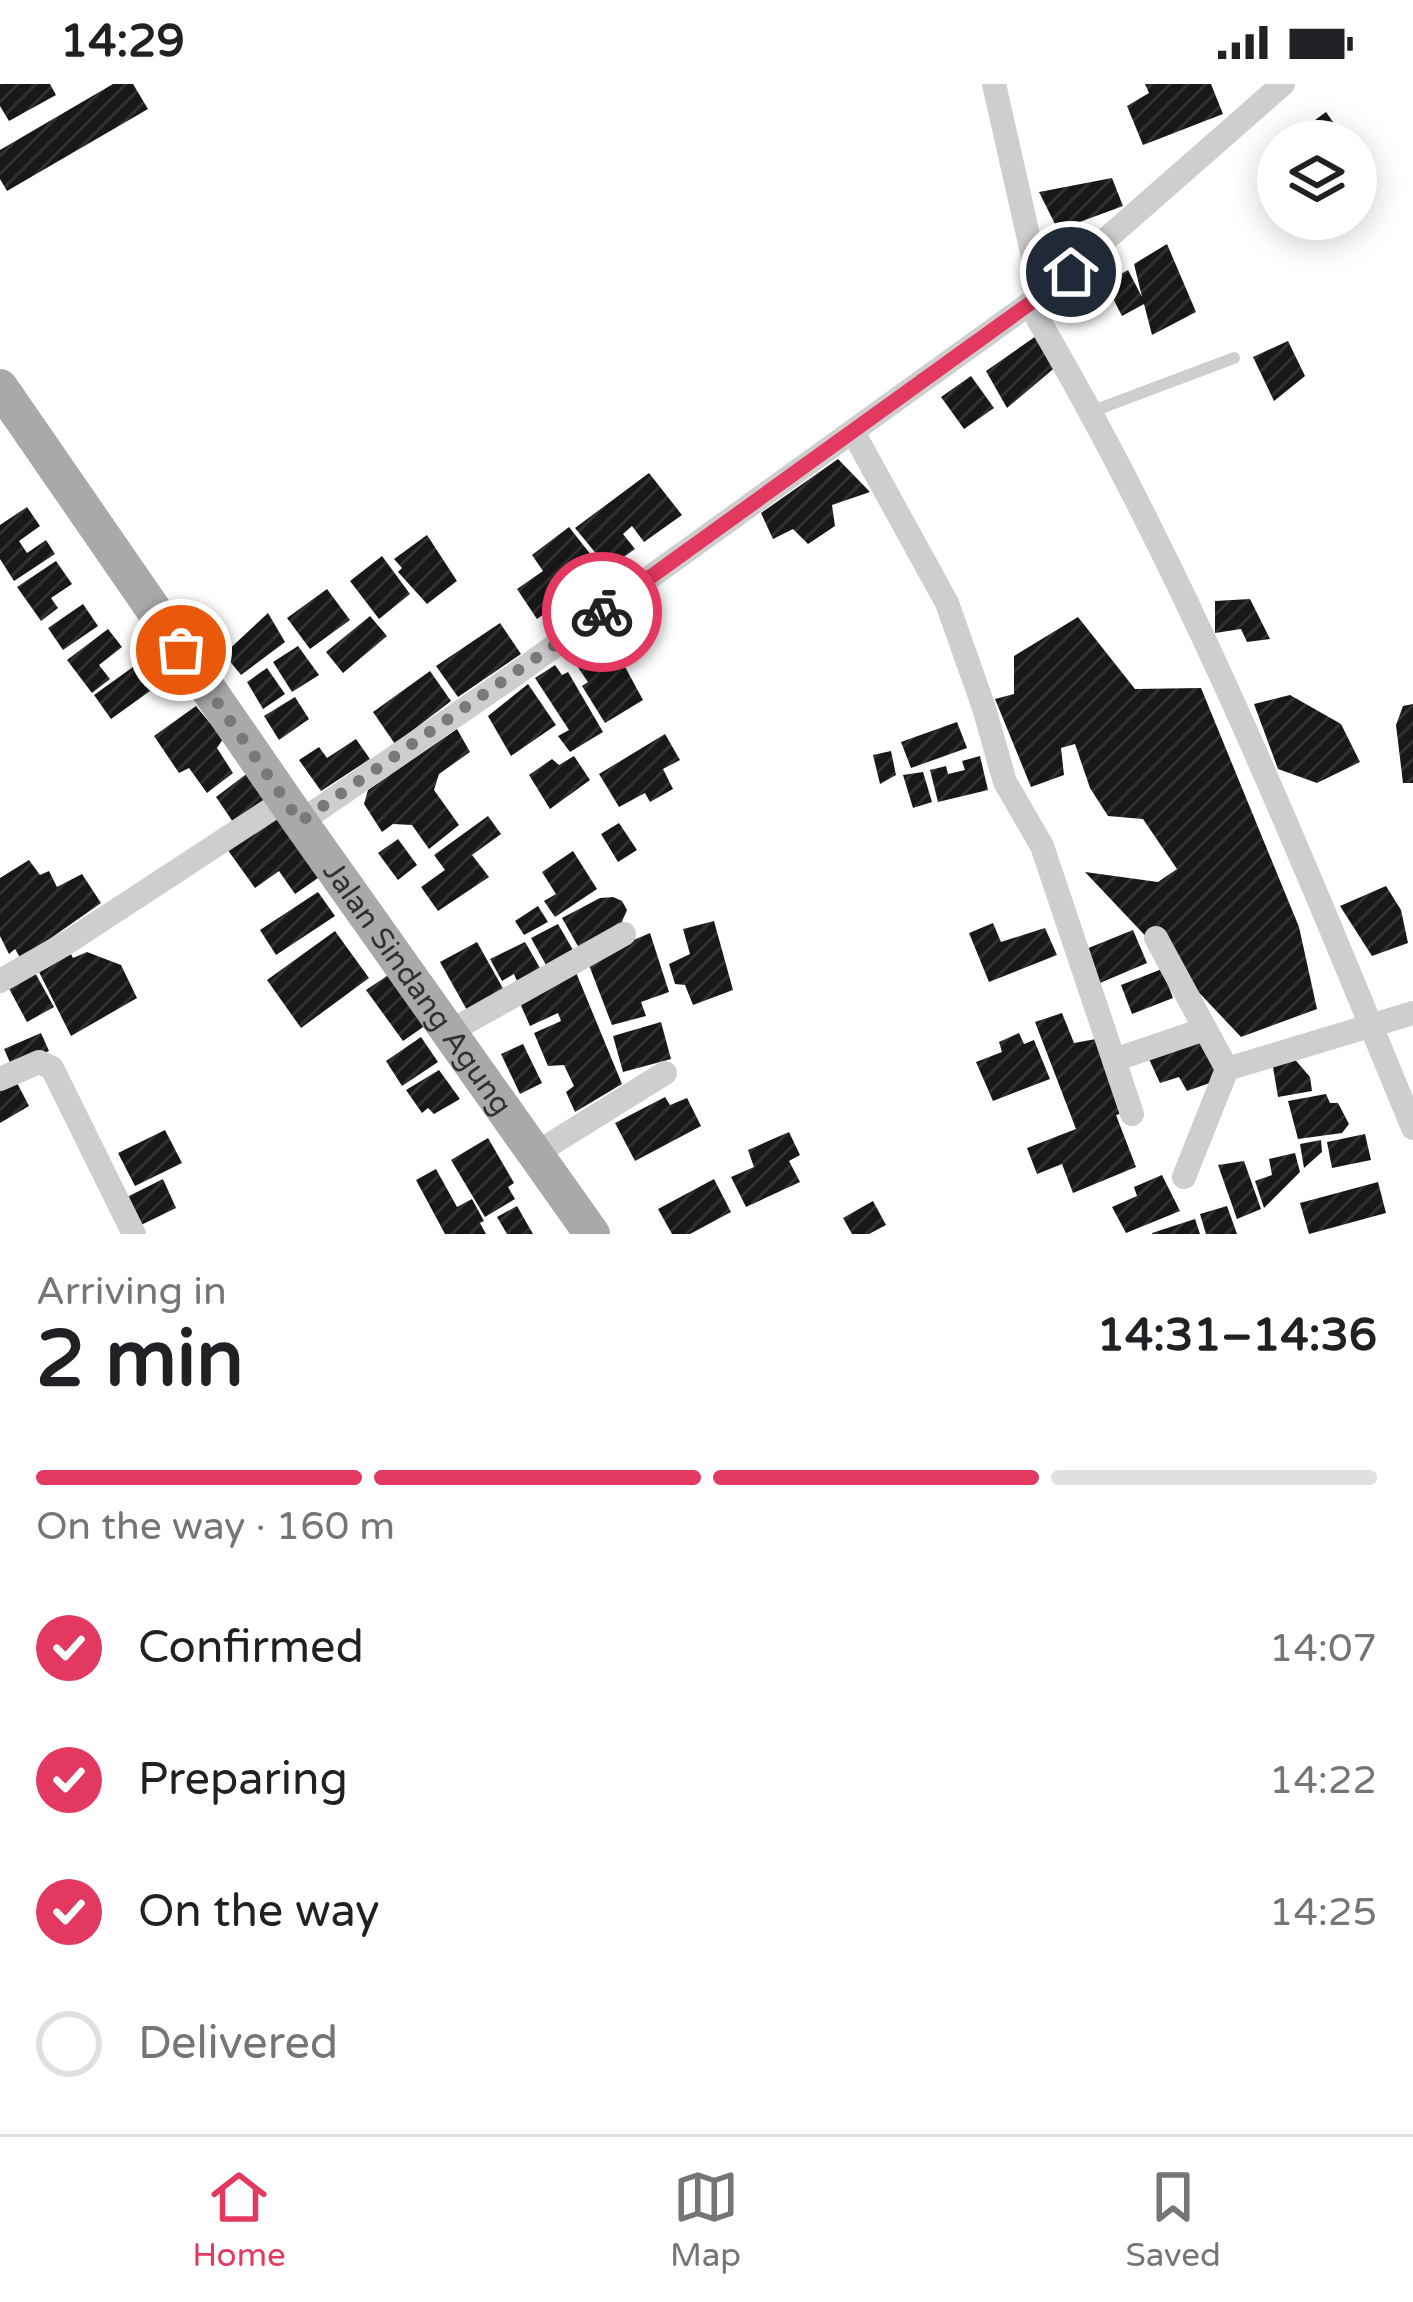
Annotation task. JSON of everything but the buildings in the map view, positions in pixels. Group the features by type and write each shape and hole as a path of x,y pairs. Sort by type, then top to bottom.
{"main road":[{"name":"Jalan Sindang Agung","path":"0,387 592,1234"}],"street":[{"path":"994,84 1033,256 1038,300 1224,676 1413,1128"},
{"path":"0,950 6,978 513,676 1038,300 1282,84"},
{"path":"853,432 947,603 1005,782 1042,846 1132,1114"},
{"path":"449,1032 624,934"},
{"path":"1156,938 1227,1069"},
{"path":"1227,1069 1413,1012"},
{"path":"1114,1060 1204,1029"},
{"path":"0,1079 39,1062 52,1068 134,1234"},
{"path":"1184,1177 1227,1069"},
{"path":"535,1154 664,1073"}],"lane":[{"path":"1093,411 1234,358"}],"way so far":[{"path":"181,650 300,822 602,612"}],"route":[{"path":"602,612 1029,304 1047,296 1071,272"}]}
